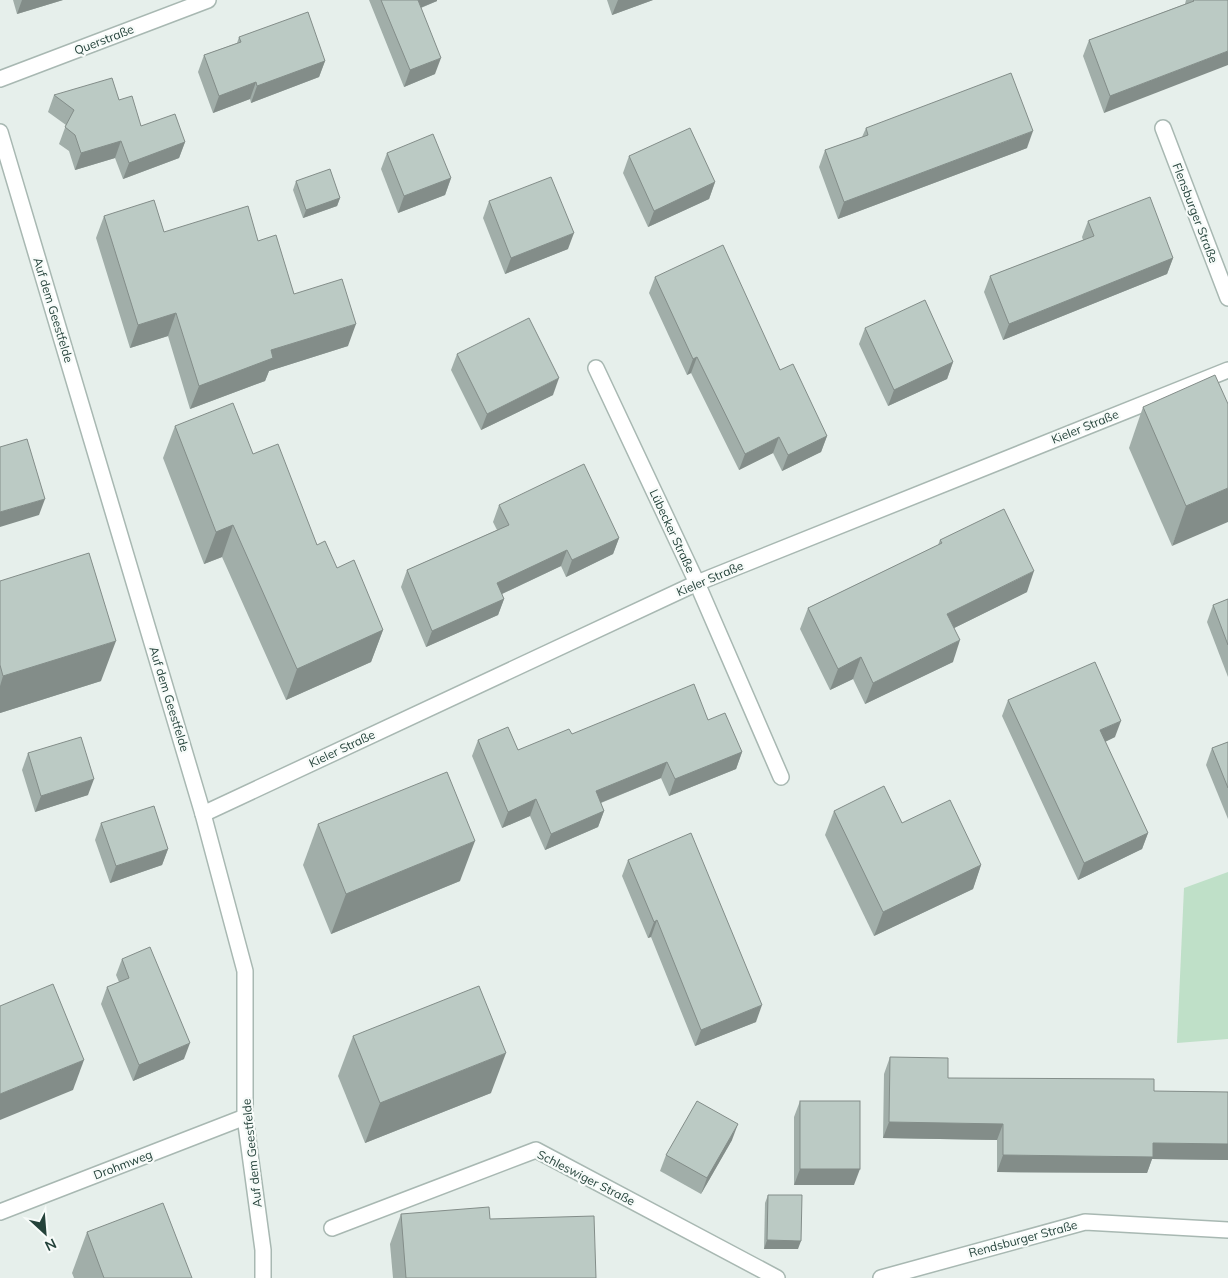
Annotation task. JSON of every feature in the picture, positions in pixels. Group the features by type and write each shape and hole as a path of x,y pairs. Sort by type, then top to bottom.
{"street":[{"name":"Querstraße","path":"0,79 208,0"},
{"name":"Flensburger Straße","path":"1163,128 1228,298"},
{"name":"Auf dem Geestfelde","path":"0,132 203,814 245,971 246,1117 264,1250 263,1278"},
{"name":"Lübecker Straße","path":"596,368 697,583 781,777"},
{"name":"Kieler Straße","path":"203,814 697,583 1228,370"},
{"name":"Drohmweg","path":"0,1212 246,1117"},
{"name":"Schleswiger Straße","path":"332,1228 536,1150 776,1278"},
{"name":"Rendsburger Straße","path":"881,1278 1086,1222 1228,1230"}],"green space":[{"path":"1228,872 1228,1039 1177,1043 1184,888"}],"building":[{"path":"381,0 418,0 441,58 410,70"},
{"path":"1193,0 1228,0 1228,51 1110,96 1089,40"},
{"path":"308,12 325,61 257,86 256,82 219,96 204,55 241,42 239,37"},
{"path":"1011,73 1033,131 844,202 825,150 868,135 866,128"},
{"path":"112,78 119,100 132,96 141,126 175,114 185,142 129,163 121,141 81,153 75,135 65,127 74,110 54,95"},
{"path":"690,128 715,182 654,211 629,156"},
{"path":"433,134 451,178 404,196 387,153"},
{"path":"330,169 340,198 306,210 296,181"},
{"path":"551,177 574,233 511,258 489,201"},
{"path":"1150,197 1173,258 1009,324 990,276 1094,236 1088,221"},
{"path":"154,200 164,232 248,206 258,241 276,235 294,294 342,279 356,324 271,350 273,358 199,386 176,313 138,325 104,216"},
{"path":"723,245 780,370 793,364 827,436 788,455 779,437 745,454 697,357 693,359 655,277"},
{"path":"925,300 953,362 894,390 865,328"},
{"path":"529,318 559,378 487,414 457,354"},
{"path":"1215,375 1228,404 1228,488 1186,506 1143,407"},
{"path":"233,403 253,454 278,444 317,545 325,541 337,568 354,560 383,630 297,669 233,525 216,532 175,426"},
{"path":"27,439 45,499 0,512 0,447"},
{"path":"584,464 619,538 572,560 567,550 497,583 504,599 432,631 407,570 509,525 499,505"},
{"path":"1004,509 1034,571 947,614 960,640 873,683 861,657 838,669 808,608 942,543 940,540"},
{"path":"89,553 116,641 3,676 0,665 0,581"},
{"path":"1228,599 1228,645 1213,605"},
{"path":"1095,662 1121,721 1100,730 1148,833 1084,863 1008,700"},
{"path":"694,684 708,720 725,713 742,752 675,779 667,762 596,791 604,811 551,834 536,799 508,812 478,740 508,727 518,750 569,729 572,734"},
{"path":"81,737 94,779 41,796 28,753"},
{"path":"1228,742 1228,788 1212,748"},
{"path":"447,772 475,841 346,894 318,824"},
{"path":"884,786 902,823 950,800 981,865 883,912 834,811"},
{"path":"154,806 168,849 116,866 101,823"},
{"path":"691,833 762,1005 701,1030 657,920 654,922 628,860"},
{"path":"150,947 190,1043 139,1065 107,987 129,978 122,959"},
{"path":"53,984 84,1060 0,1094 0,1006"},
{"path":"479,986 506,1053 380,1103 353,1036"},
{"path":"890,1057 948,1058 948,1078 1154,1079 1154,1091 1228,1092 1228,1144 1153,1143 1153,1157 1003,1155 1003,1124 889,1122"},
{"path":"697,1101 738,1124 707,1178 666,1155"},
{"path":"800,1101 860,1101 860,1169 800,1169"},
{"path":"768,1195 802,1195 801,1241 767,1240"},
{"path":"163,1203 192,1278 104,1278 87,1232"},
{"path":"489,1207 490,1219 594,1216 596,1278 406,1278 401,1214"}]}
